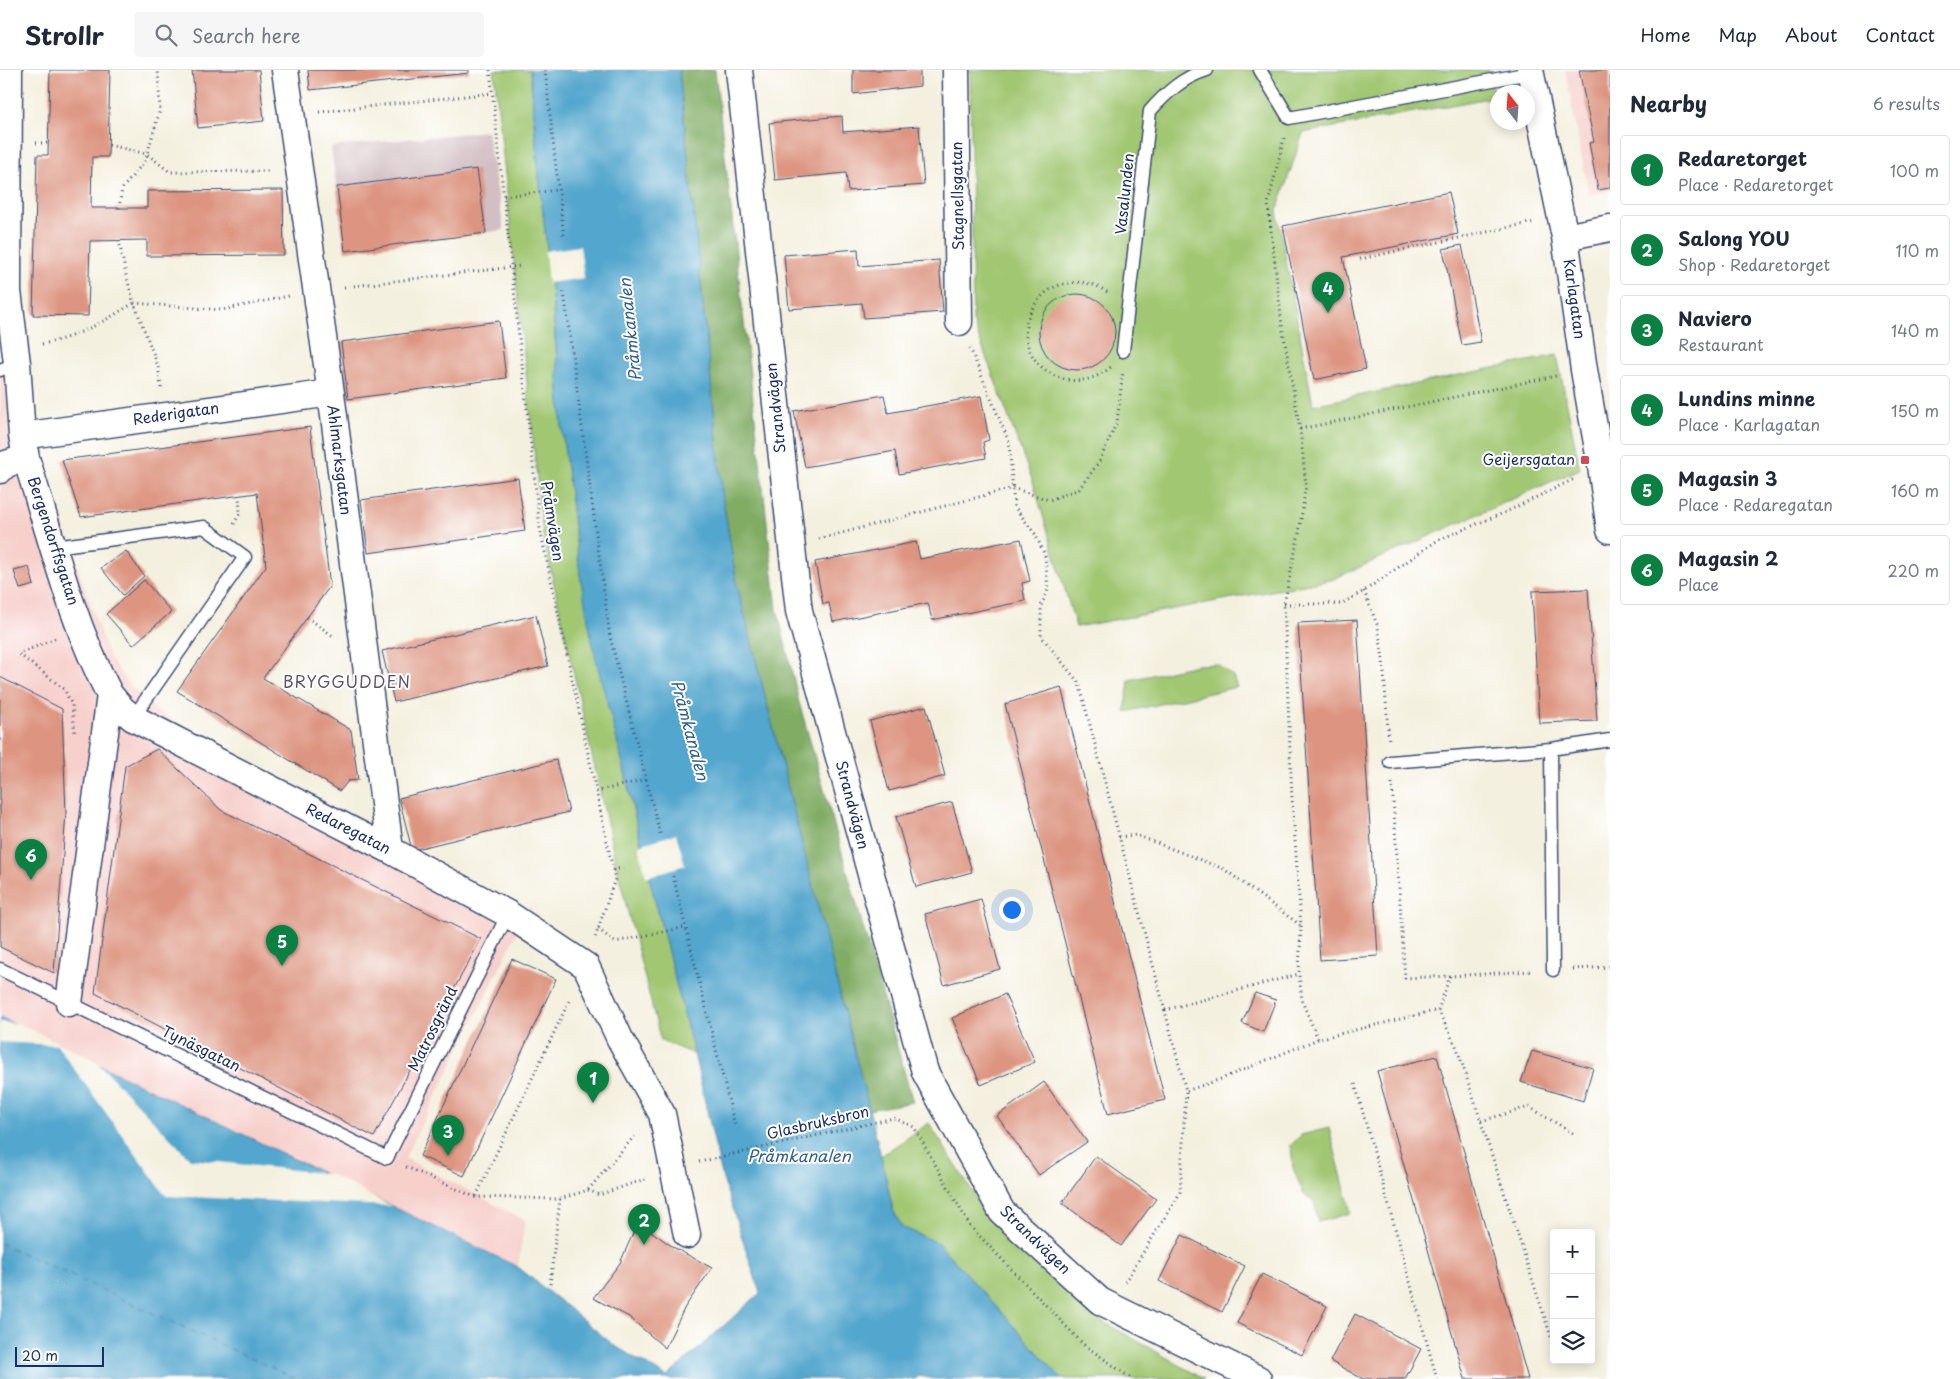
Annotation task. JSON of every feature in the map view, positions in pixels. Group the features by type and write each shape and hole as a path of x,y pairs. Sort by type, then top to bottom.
{"street":[{"name":"Bergendorffsgatan","path":"9,70 8,291 11,361 24,447 80,626 110,695"},
{"name":"Ahlmarksgatan","path":"285,70 330,393 390,850"},
{"name":"Strandvägen","path":"739,70 799,611 924,1072 1002,1212 1100,1301 1258,1379"},
{"name":"Stagnellsgatan","path":"956,70 959,322"},
{"name":"Karlagatan","path":"1530,72 1565,237 1584,370 1602,466 1610,530"},
{"path":"1565,237 1610,228"},
{"name":"Rederigatan","path":"0,470 24,447 165,416 330,393"},
{"path":"69,1003 110,695"},
{"name":"Redaregatan","path":"110,695 133,718 390,850 508,914 586,966"},
{"path":"586,966 620,1039 662,1114 687,1235"}],"lane":[{"name":"Vasalunden","path":"1123,351 1150,111 1181,82 1207,70"},
{"path":"1260,70 1289,118 1530,72"},
{"path":"54,547 204,527 245,557 133,718"},
{"path":"1390,762 1551,749 1610,740"},
{"path":"1551,749 1553,970"},
{"name":"Matrosgränd","path":"387,1158 508,914"},
{"name":"Tynäsgatan","path":"0,969 387,1158"}],"path":[{"path":"119,208 122,189 145,161 160,110 158,70"},
{"name":"Pråmvägen","path":"476,1196 586,966 615,880 540,529 490,70"},
{"path":"545,70 564,238"},
{"path":"292,115 493,93"},
{"path":"1289,118 1268,204 1282,324 1300,429 1306,485 1299,533 1284,604 1292,798 1301,926 1299,974 1302,1001 1318,1039"},
{"path":"109,145 147,154 170,172 298,171"},
{"path":"504,196 558,190"},
{"path":"1360,260 1535,222"},
{"path":"120,240 126,275 134,303 158,366 165,416"},
{"path":"11,361 96,326 134,303 222,310 315,290 521,266"},
{"path":"1123,351 1114,364 1102,374 1088,380 1079,381 1058,378 1041,367 1028,347 1026,334 1027,320 1041,296 1054,287 1070,282 1082,282 1094,285 1109,294 1120,306 1127,321"},
{"path":"564,292 610,637 660,834"},
{"path":"959,322 1009,442 1014,506 1035,534 1045,555 1048,590 1041,606 1041,636 1080,683 1186,1091 1180,1193 1110,1306"},
{"path":"791,546 1013,488 1049,500 1079,489 1099,462 1117,422 1123,385 1123,351"},
{"path":"1300,429 1584,370"},
{"path":"1284,604 1341,604 1364,591 1438,540 1506,512 1602,466"},
{"path":"1364,591 1378,627 1383,658 1405,978 1610,967"},
{"path":"75,735 72,705 64,689 19,654 80,626"},
{"path":"596,792 646,780"},
{"path":"1119,837 1136,835 1224,869 1301,926"},
{"path":"613,870 623,868"},
{"path":"673,876 735,1126"},
{"path":"598,929 616,942 686,927"},
{"path":"1164,1010 1299,974"},
{"path":"1450,976 1438,1010 1457,1048 1550,1334"},
{"path":"1186,1091 1221,1079 1318,1039 1438,1010"},
{"path":"1355,1084 1438,1379"},
{"path":"1481,1121 1529,1107 1573,1133"},
{"path":"387,1158 476,1196 560,1199 588,1190 646,1122 662,1114"},
{"name":"Glasbruksbron","path":"698,1163 894,1118"},
{"path":"588,1190 599,1195 673,1170"},
{"path":"550,1284 560,1199"}],"shaded area":[{"path":"0,70 13,292 41,462 109,657 131,687 157,711 312,805 527,913 405,1158 525,1220 518,1267 0,1017"},
{"path":"1565,70 1610,70 1610,191 1589,195"},
{"path":"487,131 504,230 345,251 331,147"}],"green space":[{"path":"494,70 530,70 537,158 552,296 562,429 581,581 644,857 694,1054 661,1041 619,877 543,535"},
{"path":"679,70 715,70 777,609 799,702 913,1102 869,1110 737,585 723,499"},
{"path":"970,70 1489,70 1492,85 1490,85 1490,98 1303,133 1277,211 1313,405 1557,355 1580,469 1331,580 1076,627 1034,485 973,322"},
{"path":"1217,664 1233,676 1237,687 1125,712 1129,680 1197,665"},
{"path":"929,1123 989,1218 1099,1319 1204,1379 1062,1379 938,1243 902,1227 893,1210 881,1156"},
{"path":"1329,1128 1351,1213 1318,1222 1314,1201 1304,1195 1293,1168 1291,1145 1301,1135"}],"water":[{"name":"Pråmkanalen","path":"530,70 679,70 723,499 737,585 893,1210 902,1227 938,1243 1062,1379 934,1379 919,1376 914,1379 0,1379 0,1017 518,1267 615,1346 667,1377 760,1293 722,1176 694,1054 594,652 581,581 562,429 552,296 537,158"}],"pier":[{"path":"580,246 584,278 548,283 545,251"},
{"path":"676,834 685,865 646,877 639,845"},
{"path":"0,1022 20,1024 96,1061 190,1159 330,1174 391,1206 166,1196 57,1045 0,1042"}],"building":[{"path":"50,70 110,70 108,157 92,157 91,208 147,208 147,191 283,190 284,255 147,256 147,240 90,241 88,316 33,315 37,155 48,155"},
{"path":"192,70 259,70 264,121 198,128"},
{"path":"308,70 469,70 469,73 310,90"},
{"path":"853,70 920,70 920,86 853,94"},
{"path":"1579,70 1610,70 1610,188 1598,190 1589,143 1594,142"},
{"path":"842,116 843,132 919,126 924,185 848,191 846,173 775,180 769,123"},
{"path":"477,169 486,233 345,251 337,187"},
{"path":"1449,192 1458,234 1343,257 1366,369 1314,380 1283,226"},
{"path":"1462,245 1481,342 1462,345 1443,249"},
{"path":"858,249 859,266 939,260 943,312 864,318 862,303 789,309 784,255"},
{"path":"1077,294 1092,297 1104,305 1112,317 1115,332 1112,347 1104,359 1092,367 1077,370 1062,367 1050,359 1042,347 1039,332 1042,317 1050,305 1062,297"},
{"path":"499,321 506,378 348,399 341,342"},
{"path":"884,395 888,413 981,396 989,440 983,442 986,458 899,474 895,451 805,467 794,411"},
{"path":"310,427 330,586 263,678 351,730 358,780 348,781 340,791 177,691 266,566 257,493 81,517 62,460"},
{"path":"518,478 525,531 368,553 361,500"},
{"path":"1021,539 1030,581 1022,583 1025,601 932,620 928,603 833,622 829,603 823,604 815,562 916,542 920,559"},
{"path":"126,551 144,576 123,595 101,568"},
{"path":"29,567 34,585 20,589 14,571"},
{"path":"144,580 171,612 133,645 106,614"},
{"path":"1588,589 1597,721 1539,723 1532,591"},
{"path":"536,615 548,666 394,702 382,651"},
{"path":"1357,620 1378,956 1320,960 1298,623"},
{"path":"0,677 62,709 66,813 54,973 0,947"},
{"path":"1061,687 1165,1100 1108,1114 1005,704"},
{"path":"926,706 945,776 889,791 870,721"},
{"path":"157,749 221,810 481,939 374,1137 95,993 125,766"},
{"path":"556,760 569,812 412,850 399,798"},
{"path":"952,802 972,872 916,887 896,817"},
{"path":"981,899 1000,969 944,985 925,914"},
{"path":"512,959 556,979 464,1176 420,1156"},
{"path":"1255,993 1276,1000 1263,1032 1242,1023"},
{"path":"1005,994 1035,1062 981,1085 952,1018"},
{"path":"1532,1051 1593,1068 1583,1101 1521,1082"},
{"path":"1437,1056 1528,1379 1465,1379 1377,1071"},
{"path":"1044,1082 1087,1142 1039,1175 997,1116"},
{"path":"1096,1156 1156,1199 1121,1246 1062,1203"},
{"path":"638,1222 673,1247 712,1268 685,1307 665,1348 629,1317 593,1298 620,1263"},
{"path":"1182,1235 1245,1266 1222,1312 1159,1281"},
{"path":"1262,1274 1327,1306 1302,1355 1237,1323"},
{"path":"1355,1314 1421,1349 1405,1379 1363,1379 1330,1361"}],"ferry route":[{"path":"0,1243 296,1379"}],"place":[{"name":"Lundins minne","path":"1328,313"},
{"name":"Geijersgatan","path":"1585,460"},
{"name":"Magasin 2","path":"31,880"},
{"name":"Magasin 3","path":"282,966"},
{"name":"Redaretorget","path":"593,1103"},
{"name":"Naviero","path":"448,1156"},
{"name":"Salong YOU","path":"644,1245"}],"district":[{"name":"BRYGGUDDEN","path":"347,682"}]}
